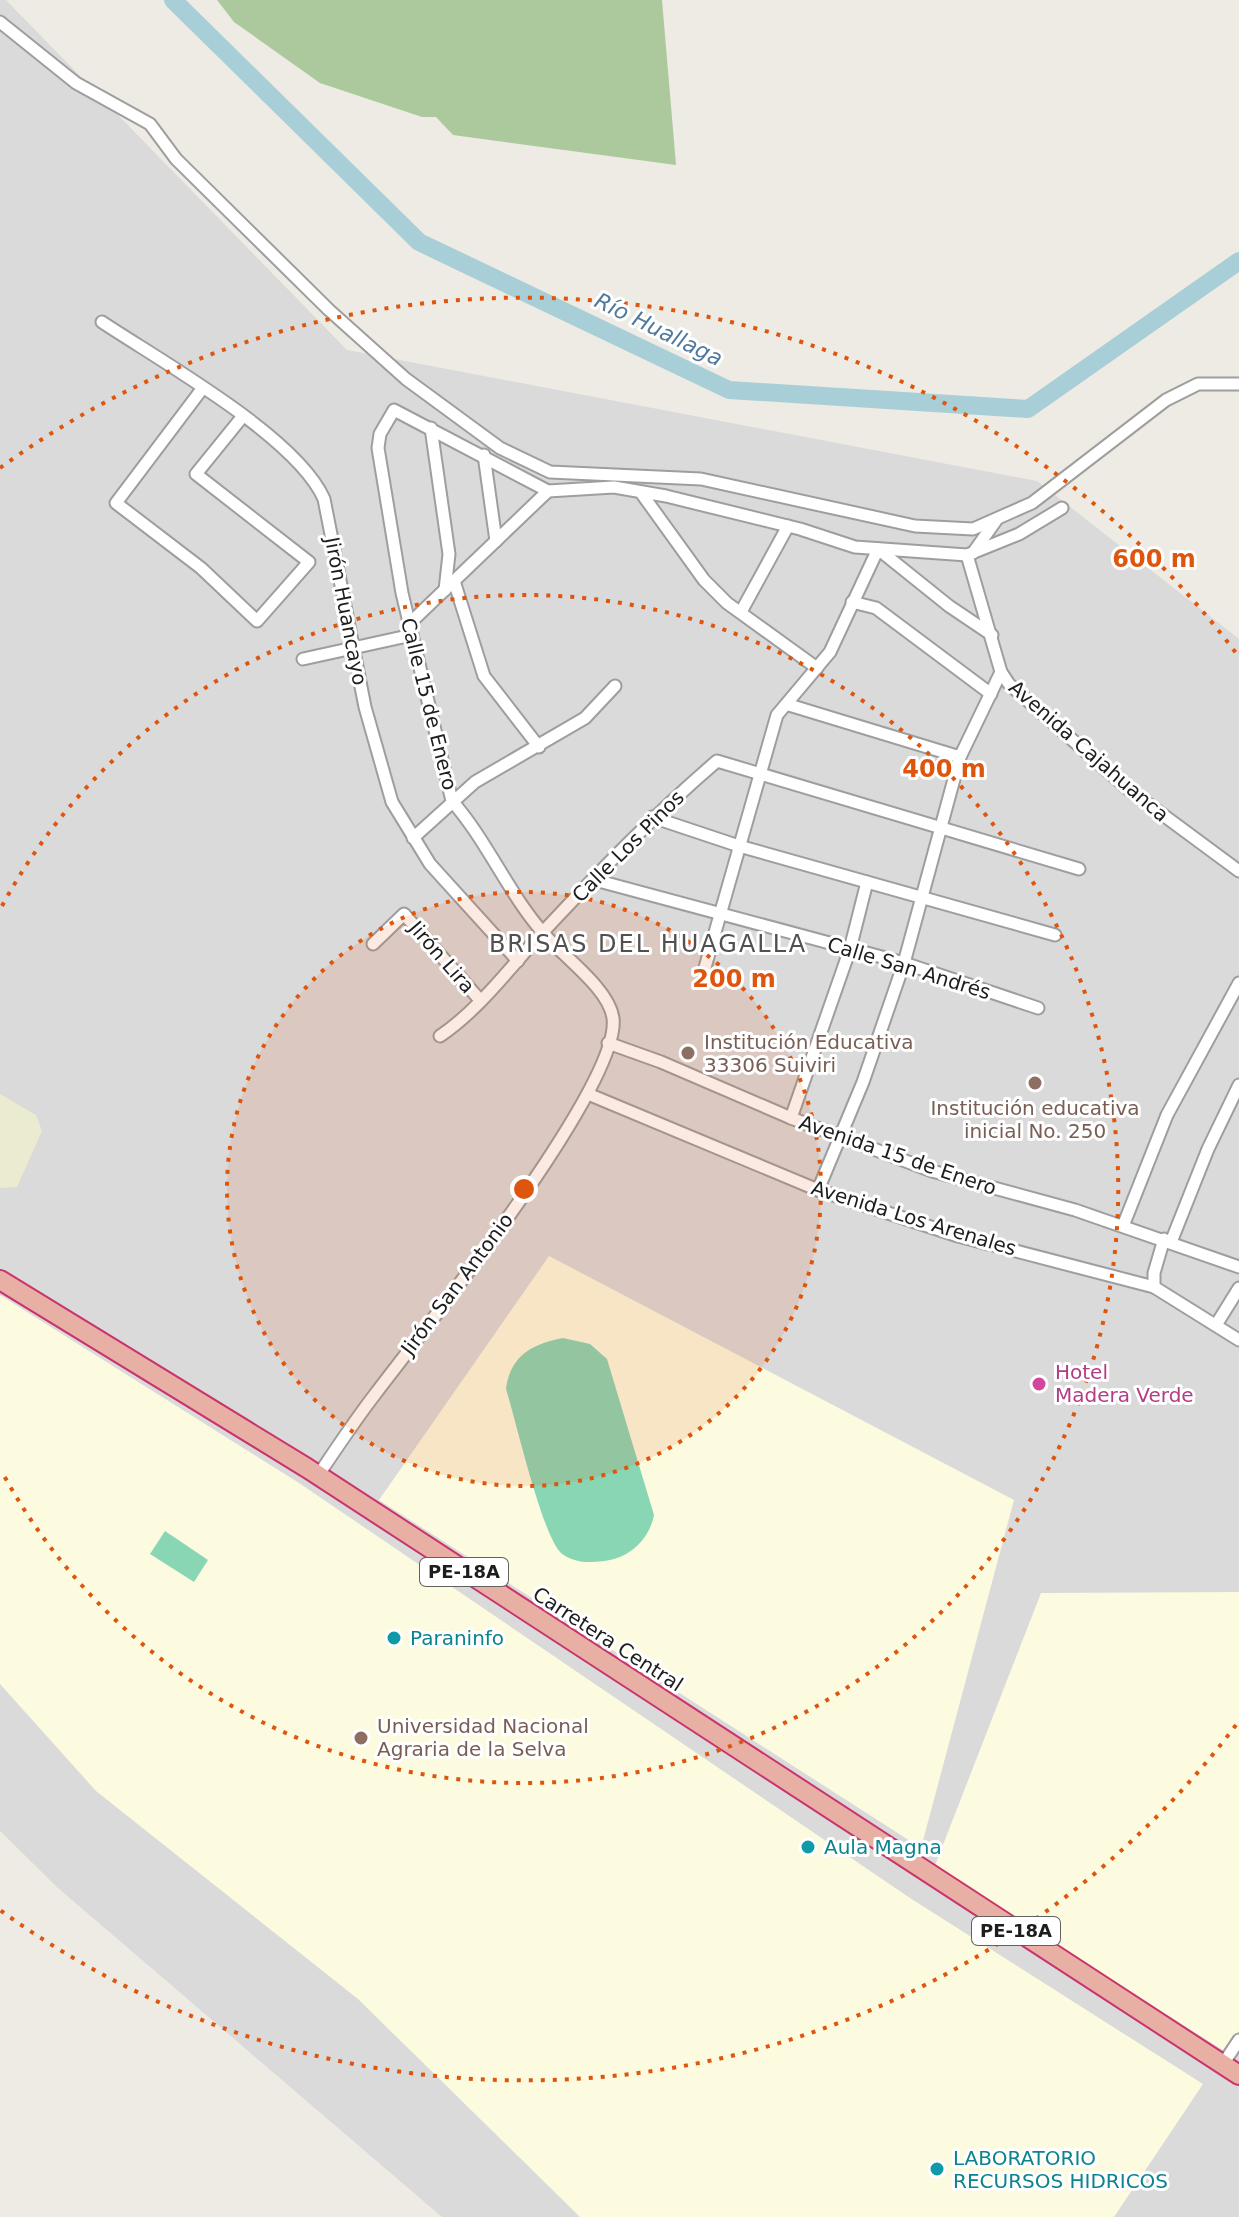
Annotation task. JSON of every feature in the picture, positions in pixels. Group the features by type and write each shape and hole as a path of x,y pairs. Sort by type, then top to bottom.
{"highway":[{"name":"Carretera Central","path":"0,1280 317,1477 1223,2064"},
{"name":"PE-18A","path":"1223,2064 1239,2075"}],"street":[{"path":"0,22 76,83 150,124 176,159 329,310 406,379 500,448 550,472 701,479 915,526 973,529 1032,503 1166,400 1198,384 1239,384"},
{"name":"Jirón Huancayo","path":"102,322 256,423 317,482 324,499 381,770 392,802 430,864 518,961"},
{"path":"202,389 116,503 201,568 257,621 309,562 196,474 243,416"},
{"name":"Calle 15 de Enero","path":"431,428 394,410 380,434 378,448 411,629 452,801 470,820 542,933 607,1000 614,1021 608,1043"},
{"path":"431,428 548,491 614,487 666,496 788,526 855,547 970,554 1019,534 1062,508"},
{"path":"431,428 449,554 444,590"},
{"path":"484,455 496,541"},
{"path":"303,659 411,629 444,590 548,491"},
{"path":"642,494 704,580 727,603 742,610 817,668"},
{"path":"970,554 997,518"},
{"path":"742,610 788,526"},
{"path":"704,971 777,715 789,705 830,652 878,549"},
{"path":"878,549 992,635"},
{"name":"Avenida Cajahuanca","path":"970,554 1001,672 1023,697 1128,789 1239,871"},
{"path":"454,581 484,676 539,747"},
{"path":"852,602 876,608 991,694"},
{"path":"818,1190 863,1082 904,963 960,757 1001,672"},
{"path":"413,838 475,782 585,718 615,686"},
{"path":"789,705 960,757"},
{"name":"Calle Los Pinos","path":"440,1036 518,961 652,817 717,761 760,773"},
{"path":"760,773 1079,869"},
{"path":"652,817 739,846 1055,935"},
{"name":"Calle San Andrés","path":"595,880 904,963 1038,1008"},
{"path":"791,1118 850,949 867,882"},
{"name":"Jirón Lira","path":"373,944 404,914 480,1000"},
{"path":"1123,1226 1167,1115 1239,983"},
{"name":"Jirón San Antonio","path":"317,1477 373,1397 490,1244 588,1094 608,1043"},
{"name":"Avenida 15 de Enero","path":"608,1043 661,1062 791,1118 932,1171 1168,1240 1239,1267"},
{"path":"1154,1287 1154,1273 1239,1085"},
{"name":"Avenida Los Arenales","path":"588,1094 818,1190 958,1236 1154,1287 1239,1340"},
{"path":"1216,1325 1239,1288"},
{"path":"1223,2064 1239,2040"}],"shaded area":[{"path":"0,0 6,0 347,350 1037,481 1239,639 1239,2217 442,2217 58,1888 0,1831"},
{"path":"549,1256 1014,1500 921,1848 379,1500"},
{"name":"Universidad Nacional Agraria de la Selva","path":"0,1295 299,1483 910,1898 1203,2084 1114,2217 580,2217 358,1999 96,1791 0,1684"},
{"path":"1239,1592 1239,2031 1226,2052 934,1868 1041,1593"}],"green space":[{"path":"217,0 662,0 676,165 453,135 436,117 422,117 320,83 234,22"},
{"path":"0,1094 36,1115 42,1131 17,1187 0,1188"},
{"path":"563,1338 590,1344 607,1359 654,1515 640,1543 629,1553 608,1560 573,1560 561,1553 554,1542 538,1502 506,1389 512,1368 524,1353"},
{"path":"165,1531 208,1560 194,1582 150,1554"}],"waterway":[{"name":"Río Huallaga","path":"173,0 419,242 729,390 1028,409 1239,261"}],"place":[{"name":"Institución Educativa 33306 Suiviri","path":"688,1053"},
{"name":"Institución educativa inicial No. 250","path":"1035,1083"},
{"name":"Hotel Madera Verde","path":"1039,1384"},
{"name":"Paraninfo","path":"394,1638"},
{"name":"Universidad Nacional Agraria de la Selva","path":"361,1738"},
{"name":"Aula Magna","path":"808,1847"},
{"name":"LABORATORIO RECURSOS HIDRICOS","path":"937,2169"}],"district":[{"name":"BRISAS DEL HUAGALLA","path":"648,944"}]}
